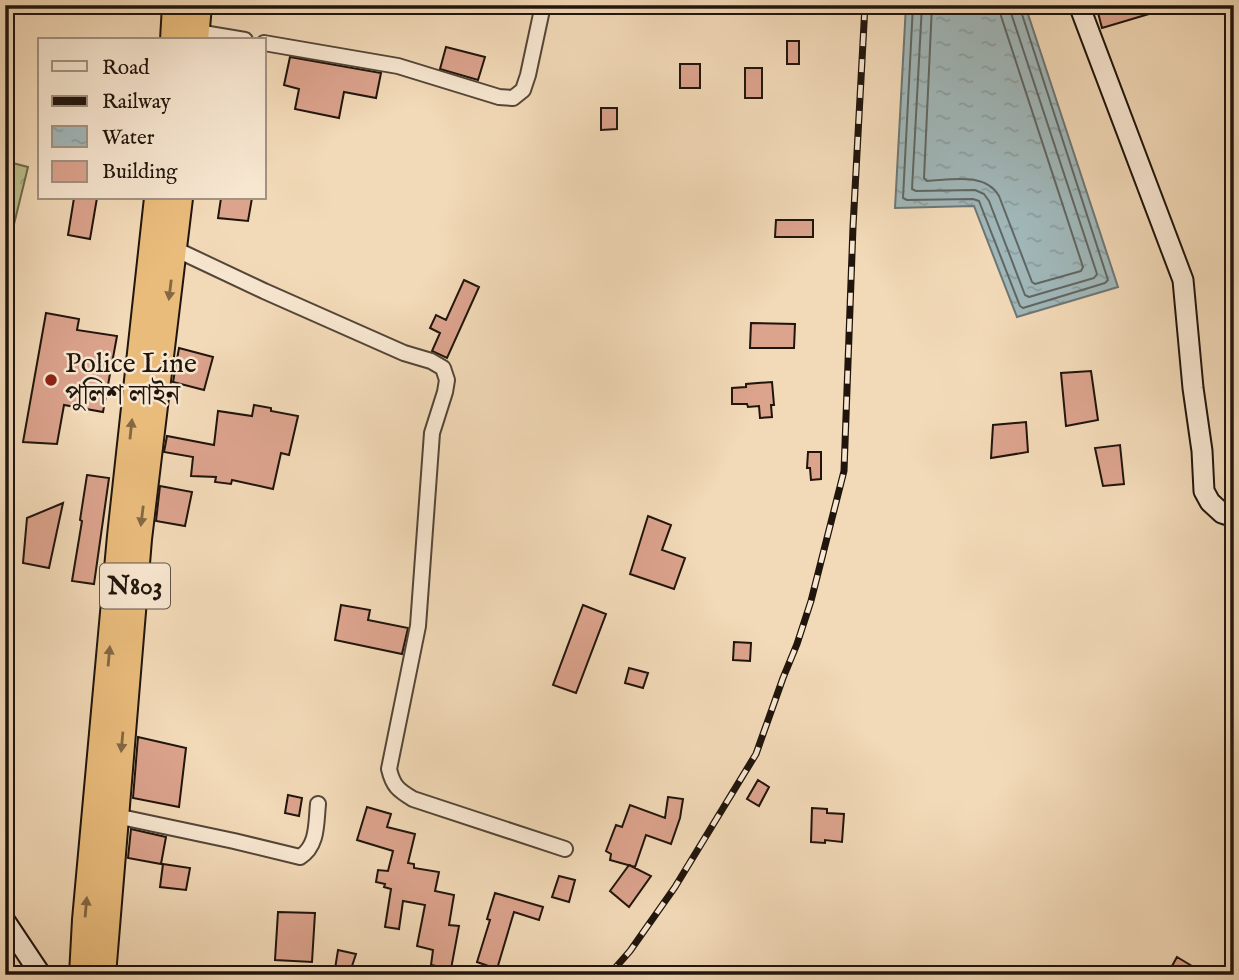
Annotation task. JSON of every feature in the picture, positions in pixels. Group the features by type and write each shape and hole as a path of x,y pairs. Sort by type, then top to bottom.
{"highway":[{"path":"173,38 175,5"},
{"path":"196,36 199,5"},
{"name":"N803","path":"103,975 116,816 108,778 120,536 157,200"},
{"name":"N803","path":"82,975 85,920 108,778 180,200"}],"street":[{"path":"266,43 398,66 499,97 513,98 523,90 528,75 543,5"},
{"path":"1079,5 1183,281 1204,491 1210,502 1222,513 1234,517"},
{"path":"196,36 220,38"},
{"path":"175,249 264,292 443,368 447,380 432,433 418,626 389,769 399,790 412,799 565,849"},
{"path":"116,816 300,857 313,844 318,804"},
{"path":"5,921 41,975"}],"green space":[{"path":"5,161 28,167 5,261"}],"water":[{"path":"906,5 1025,5 1118,287 1017,317 974,206 895,208"}],"building":[{"path":"1096,5 1168,5 1169,8 1102,28"},
{"path":"787,41 799,41 799,64 787,64"},
{"path":"446,47 485,57 478,80 440,69"},
{"path":"290,57 381,73 376,98 344,92 339,118 295,109 299,89 284,85"},
{"path":"680,64 700,64 700,88 680,88"},
{"path":"745,68 762,68 762,98 745,98"},
{"path":"601,108 617,108 617,129 601,130"},
{"path":"74,200 97,200 90,239 68,235"},
{"path":"221,200 252,200 248,221 218,218"},
{"path":"776,220 813,220 813,237 775,237"},
{"path":"464,280 479,287 447,358 432,351 440,333 430,328 436,315 446,320"},
{"path":"46,313 79,319 77,330 117,336 103,412 64,405 57,444 23,442"},
{"path":"751,323 795,324 794,348 750,348"},
{"path":"179,348 213,357 204,390 173,382"},
{"path":"1091,371 1098,420 1066,426 1061,373"},
{"path":"772,382 772,417 760,418 759,406 732,404 732,388"},
{"path":"254,405 298,416 289,455 281,453 273,489 232,480 231,484 215,482 216,477 191,476 193,457 164,452 167,436 214,445 218,411 252,416"},
{"path":"1026,422 1028,452 991,458 993,425"},
{"path":"1120,445 1124,484 1103,486 1095,448"},
{"path":"808,452 821,452 821,479 811,480 810,468 807,468"},
{"path":"87,475 109,478 94,584 72,581"},
{"path":"160,486 192,492 185,526 156,521"},
{"path":"63,503 49,568 23,563 27,518"},
{"path":"648,516 671,525 662,550 685,558 674,589 630,574"},
{"path":"341,605 370,610 368,620 408,628 402,654 335,640"},
{"path":"583,605 606,614 576,693 553,685"},
{"path":"734,642 751,643 750,661 733,660"},
{"path":"629,668 648,673 643,688 625,683"},
{"path":"138,737 186,748 179,807 133,798"},
{"path":"758,780 769,787 759,806 747,799"},
{"path":"288,795 302,798 299,816 285,813"},
{"path":"668,797 683,799 671,844 646,835 635,867 610,860 611,854 606,851 616,825 622,827 630,805 665,818"},
{"path":"367,807 391,814 387,827 415,834 408,863 414,864 414,868 439,872 435,891 454,895 449,925 459,926 451,969 431,965 433,950 417,946 425,905 403,901 399,929 385,927 391,889 376,882 378,870 388,871 393,851 357,840"},
{"path":"812,808 827,809 827,813 844,814 842,842 811,842"},
{"path":"131,829 166,837 161,864 128,858"},
{"path":"163,864 190,868 186,890 160,887"},
{"path":"629,865 651,876 629,907 610,891"},
{"path":"559,876 575,880 569,902 552,897"},
{"path":"495,893 543,907 539,920 514,912 497,969 477,962"},
{"path":"278,912 315,913 312,962 275,960"},
{"path":"338,950 356,954 349,975 334,975"},
{"path":"1177,957 1207,975 1167,975"}],"railway":[{"path":"609,975 630,951 675,887 756,754 811,601 844,471 865,5"}],"place":[{"name":"Police Line পুলিশ লাইন","path":"51,380"}]}
